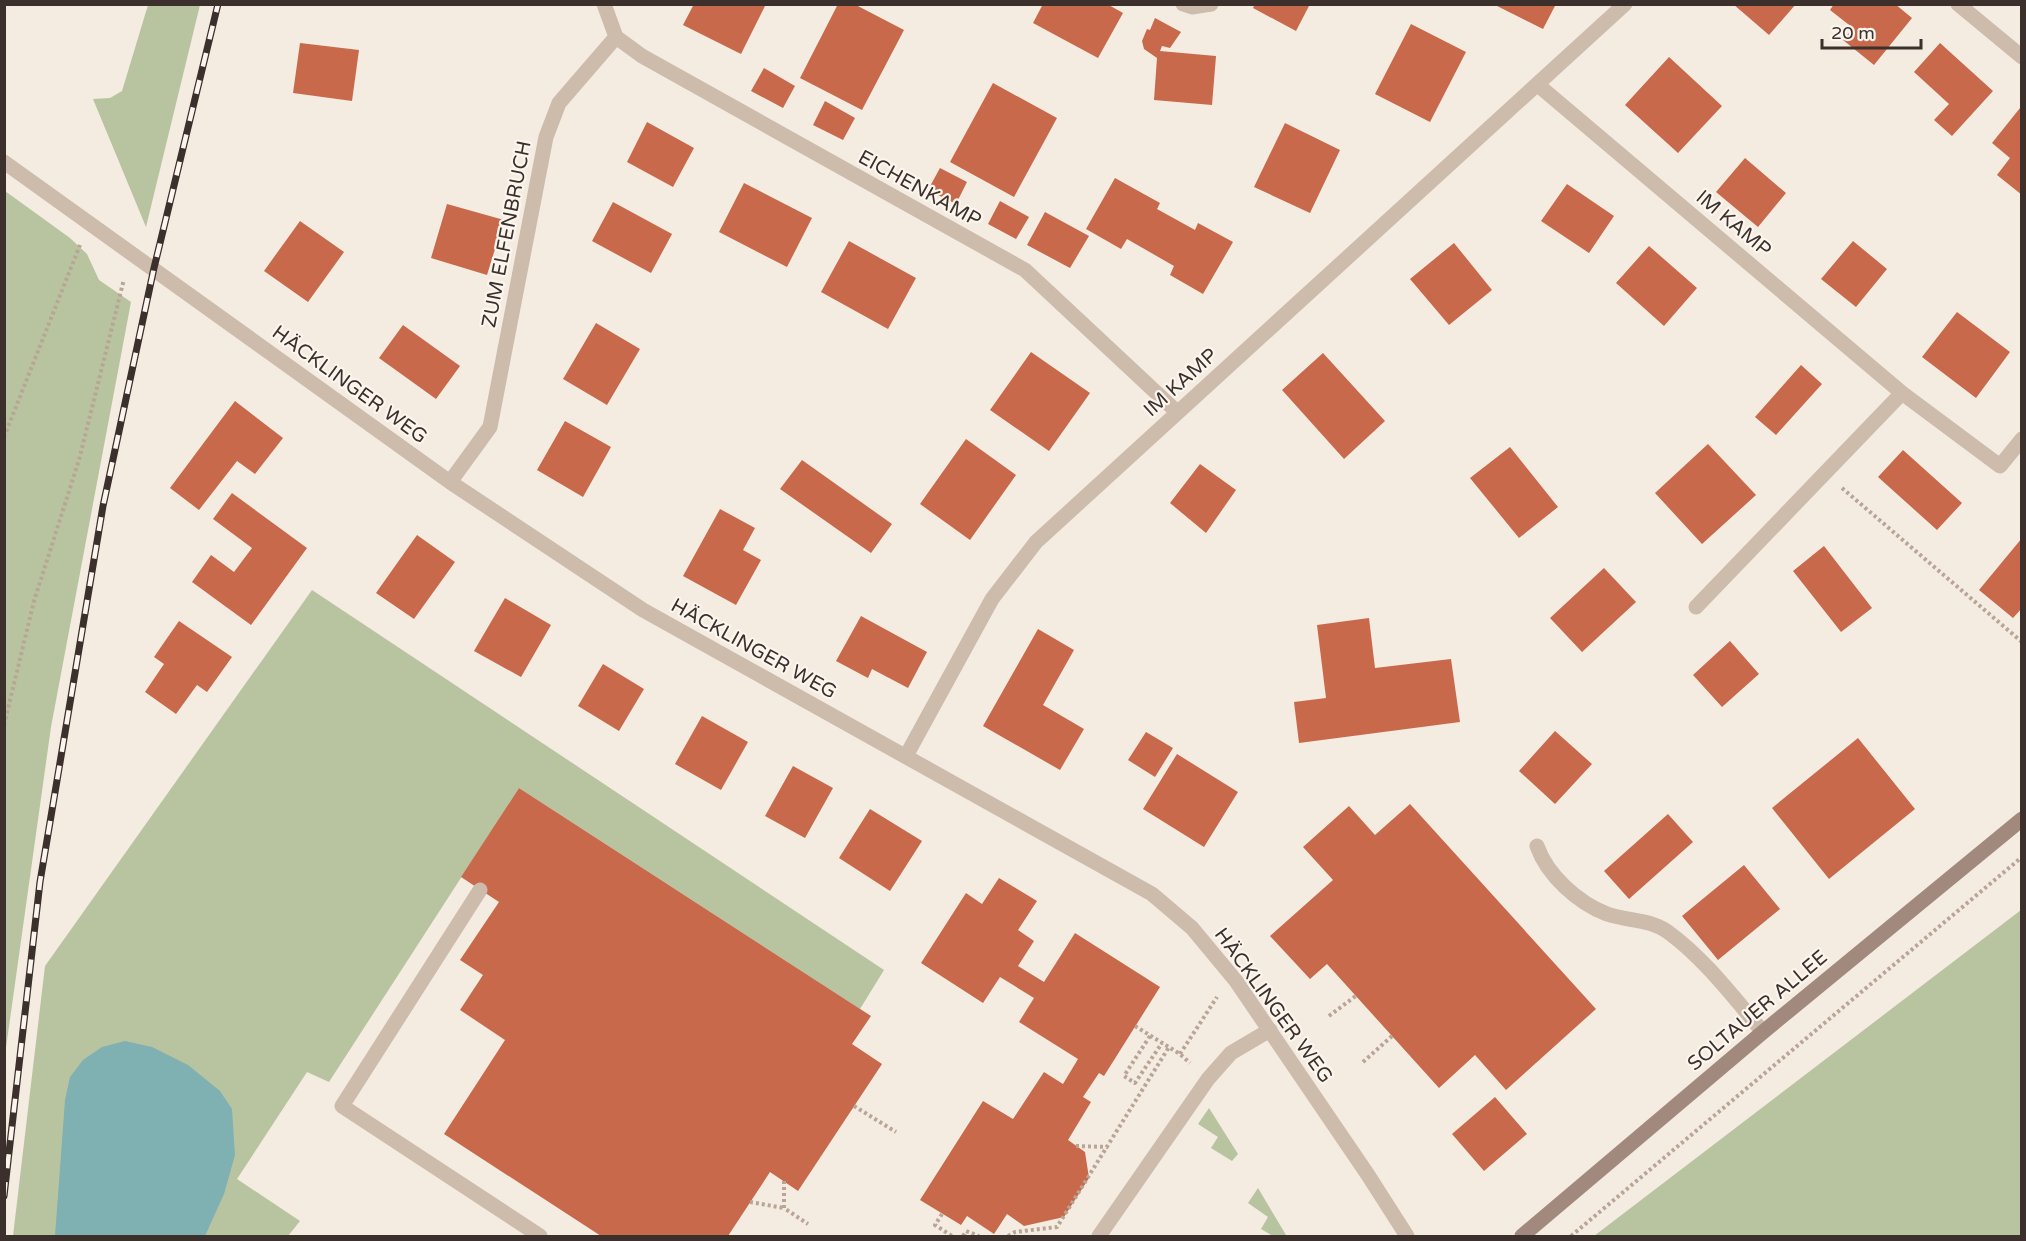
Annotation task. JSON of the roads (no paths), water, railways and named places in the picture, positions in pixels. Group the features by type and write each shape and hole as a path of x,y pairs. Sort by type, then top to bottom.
{"street":[{"path":"604,4 616,37"},
{"path":"1183,4 1192,7 1211,4"},
{"name":"IM KAMP","path":"906,756 992,599 1036,542 1625,4"},
{"path":"1958,4 2022,57"},
{"name":"EICHENKAMP","path":"616,37 652,62 1025,270 1177,412"},
{"name":"ZUM ELFENBRUCH","path":"450,482 490,427 546,137 559,104 616,37"},
{"name":"IM KAMP","path":"1538,85 1902,393 2000,466 2022,439"},
{"name":"HÄCKLINGER WEG","path":"4,162 450,482 643,610 1152,894 1192,928 1236,981 1407,1236"},
{"path":"1696,607 1902,393"},
{"name":"SOLTAUER ALLEE","path":"1522,1236 1763,1032 2022,819"},
{"path":"1537,846 1540,855 1558,880 1579,898 1607,914 1654,924 1680,942 1712,974 1763,1032"},
{"path":"480,890 342,1107 540,1236"},
{"path":"1100,1236 1208,1079 1232,1053 1270,1030"}],"water":[{"path":"125,1041 152,1047 188,1065 220,1091 232,1109 235,1155 224,1194 205,1236 55,1236 65,1100 70,1077 83,1060 102,1047"}],"railway":[{"path":"4,1196 40,882 103,506 154,268 218,4"}]}
